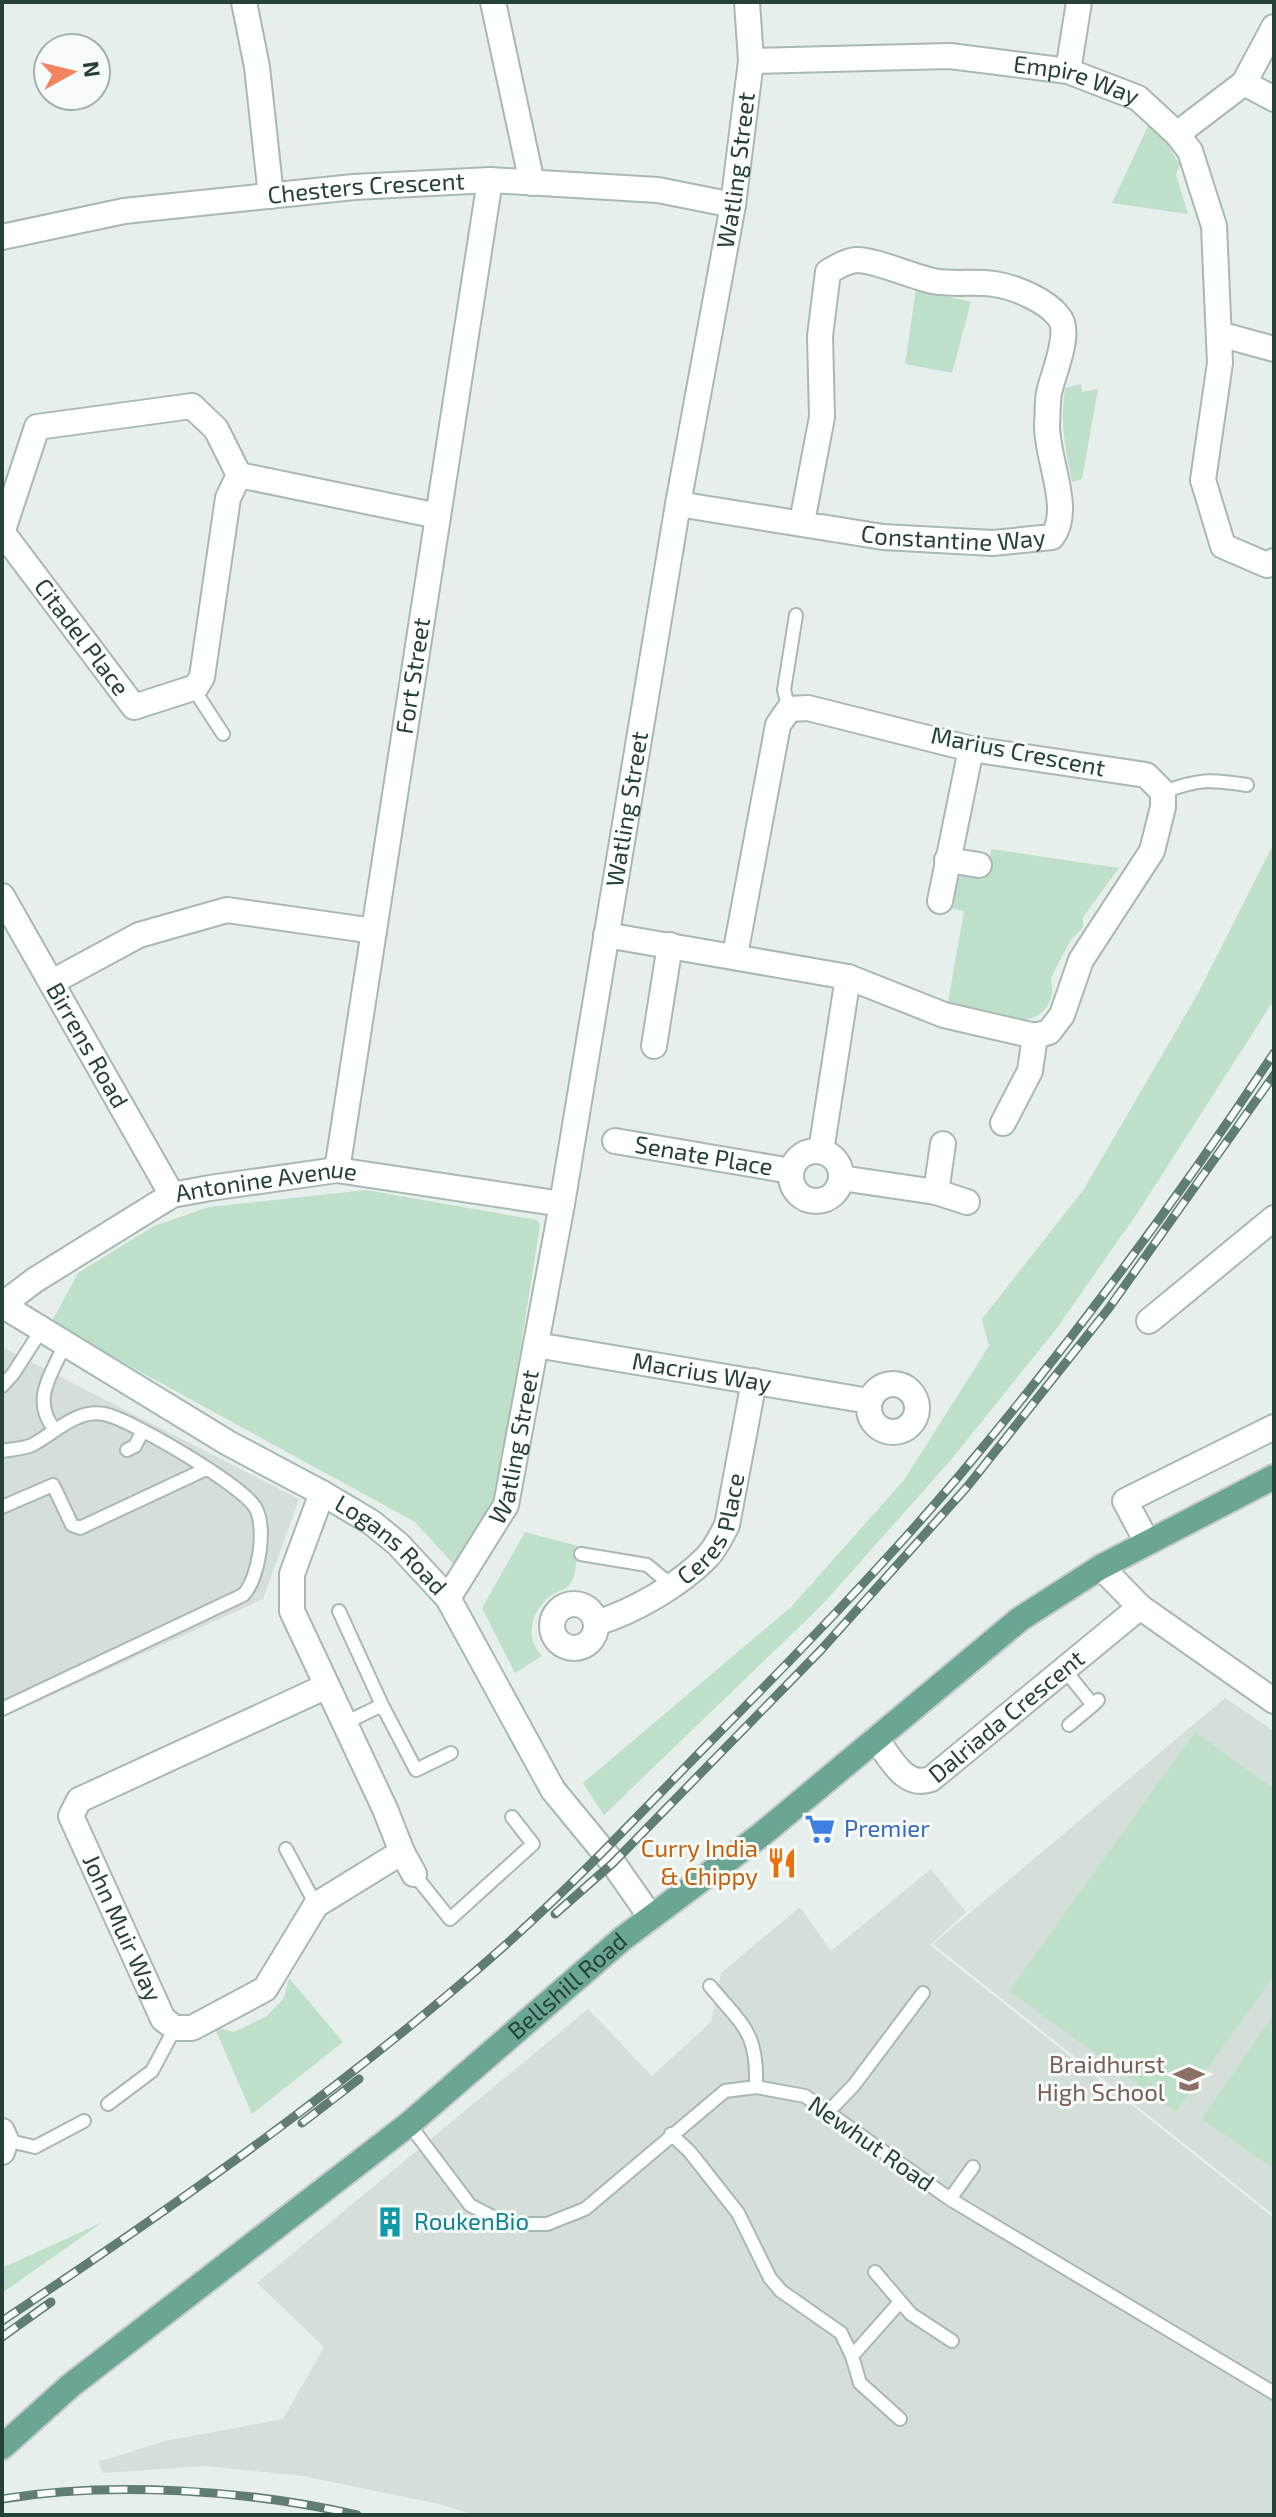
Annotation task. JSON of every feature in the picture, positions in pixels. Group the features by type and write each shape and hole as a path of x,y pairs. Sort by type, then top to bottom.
{"main road":[{"name":"Bellshill Road","path":"2,2447 70,2386 409,2124 650,1916 761,1835 1020,1619 1101,1567 1274,1477"}],"street":[{"path":"244,2 257,67 271,196"},
{"path":"493,2 532,183"},
{"name":"Watling Street","path":"448,1598 506,1505 536,1345 678,504 733,205 751,61 747,2"},
{"path":"1068,71 1079,2"},
{"path":"1177,134 1244,83 1274,27"},
{"name":"Empire Way","path":"751,61 950,56 1068,71 1138,98 1177,134 1190,151 1214,226 1220,363 1203,480 1223,546 1267,565 1274,561"},
{"path":"1244,83 1274,99"},
{"name":"Chesters Crescent","path":"2,237 124,211 354,187 490,180 658,190 733,205"},
{"name":"Fort Street","path":"337,1170 490,180"},
{"name":"Constantine Way","path":"678,504 883,537 993,543 1052,537 1059,528 1062,514 1047,439 1049,395 1065,331 1061,318 1028,295 994,284 959,285 857,260 828,272 820,336 822,417 802,522"},
{"path":"1219,334 1274,349"},
{"name":"Citadel Place","path":"193,688 134,707 2,532 37,427 192,406 216,429 239,475"},
{"path":"193,688 202,677 228,498 239,475 438,516"},
{"name":"Marius Crescent","path":"789,709 808,708 971,749 1146,775 1163,792"},
{"path":"735,955 778,725 789,709"},
{"path":"940,901 971,749"},
{"path":"606,935 848,977 944,1015 1035,1036 1049,1032 1062,1015 1081,960 1152,851 1163,807 1163,792"},
{"path":"947,860 979,865"},
{"name":"Birrens Road","path":"2,896 172,1195"},
{"path":"52,982 139,935 227,910 374,931"},
{"path":"654,1046 670,945"},
{"path":"848,977 821,1151 828,1153 838,1164 841,1178 936,1192 967,1202"},
{"path":"1003,1123 1030,1071 1035,1036"},
{"name":"Senate Place","path":"615,1141 791,1171"},
{"path":"936,1192 943,1144"},
{"name":"Senate Place","path":"821,1151 805,1152 798,1157 791,1171 797,1194 812,1201 828,1198 839,1186 841,1178"},
{"name":"Antonine Avenue","path":"2,1305 35,1280 172,1195 337,1170 562,1204"},
{"path":"1149,1321 1274,1218"},
{"name":"Logans Road","path":"2,1305 228,1443 371,1522 398,1544 448,1598 553,1790 613,1863 650,1916"},
{"name":"Macrius Way","path":"536,1345 869,1401"},
{"name":"Ceres Place","path":"596,1623 624,1615 671,1585 708,1556 727,1525 754,1381"},
{"path":"1147,1542 1125,1501 1274,1427"},
{"path":"322,1493 292,1574 292,1611 408,1863"},
{"path":"1101,1567 1140,1607 1274,1701"},
{"name":"Dalriada Crescent","path":"876,1739 908,1780 920,1783 931,1779 1140,1607"},
{"name":"John Muir Way","path":"327,1686 79,1800 71,1816 163,2019 175,2028 192,2028 265,1989 316,1905 408,1863"}],"lane":[{"path":"789,709 784,690 796,615"},
{"path":"193,688 223,734"},
{"path":"1163,792 1193,781 1210,779 1247,785"},
{"path":"2,1386 42,1329"},
{"path":"55,1430 45,1415 42,1399 65,1344"},
{"path":"2,1451 30,1446 77,1418 104,1414 142,1432 242,1493 259,1515 260,1546 253,1581 246,1592 2,1709"},
{"path":"127,1450 135,1446 142,1432"},
{"path":"2,1507 53,1485 72,1525 80,1528 206,1469"},
{"path":"581,1554 647,1565 671,1585"},
{"path":"339,1611 416,1770 451,1753"},
{"path":"1064,1669 1096,1703 1069,1725"},
{"path":"345,1723 382,1705"},
{"path":"408,1863 450,1919 533,1844 512,1817"},
{"path":"286,1849 316,1905"},
{"path":"710,1986 752,2037 757,2058 756,2087"},
{"path":"829,2111 854,2085 923,1993"},
{"path":"108,2104 152,2071 175,2028"},
{"name":"Newhut Road","path":"409,2124 470,2205 506,2224 547,2224 585,2209 725,2091 756,2087 805,2096 950,2199 1274,2393"},
{"path":"3,2141 35,2147 84,2121"},
{"path":"671,2134 690,2152 738,2213 770,2278 781,2291 841,2333 860,2383 878,2403 900,2419"},
{"path":"950,2199 973,2167"},
{"path":"875,2272 911,2314 952,2341"},
{"path":"852,2356 900,2302"}],"shaded area":[{"path":"2,1347 299,1499 263,1599 2,1718"},
{"name":"Braidhurst High School","path":"1225,1698 1274,1731 1274,2215 933,1944"},
{"path":"931,1869 966,1912 930,1945 1274,2218 1274,2515 475,2515 439,2504 303,2476 205,2466 103,2473 98,2462 165,2441 283,2419 324,2347 257,2283 588,2009 652,2076 711,2022 721,1973 800,1907 831,1951"}],"green space":[{"path":"1149,124 1163,137 1180,165 1176,175 1188,214 1112,203"},
{"path":"916,289 971,302 952,373 905,364"},
{"path":"1081,384 1082,392 1098,389 1082,479 1072,482 1064,435 1065,388"},
{"path":"1274,843 1274,1000 1138,1212 1057,1328 950,1461 822,1605 604,1815 583,1783 791,1607 904,1480 989,1346 982,1319 1084,1189 1197,995"},
{"path":"991,849 1119,868 1083,917 1083,928 1071,939 1051,978 1052,994 1047,1006 1030,1019 1022,1020 948,1002 964,911 950,908 955,880 969,873 989,871"},
{"path":"366,1190 537,1220 540,1225 498,1491 456,1567 415,1522 51,1323 78,1273 154,1226 209,1207"},
{"path":"525,1532 578,1546 571,1583 550,1596 534,1617 533,1641 542,1656 515,1673 482,1608"},
{"name":"Braidhurst High School","path":"1195,1732 1274,1789 1274,1976 1176,2112 1009,1991"},
{"path":"289,1978 343,2042 252,2114 216,2031 234,2032 267,2016 284,1998"},
{"path":"1274,2014 1274,2169 1202,2119"},
{"path":"103,2222 2,2293 2,2268"}],"railway":[{"path":"2,2321 134,2232 327,2092 451,1992 588,1867 838,1611 959,1476 1123,1269 1274,1053"},
{"path":"555,1914 613,1863 821,1650 967,1487 1109,1308 1274,1075"},
{"path":"302,2123 359,2079"},
{"path":"2,2337 51,2302"},
{"path":"2,2499 88,2490 180,2491 271,2499 357,2515"}],"place":[{"name":"Premier","path":"820,1829"},
{"name":"Curry India & Chippy","path":"782,1863"},
{"name":"Braidhurst High School","path":"1189,2079"},
{"name":"RoukenBio","path":"390,2222"}]}
